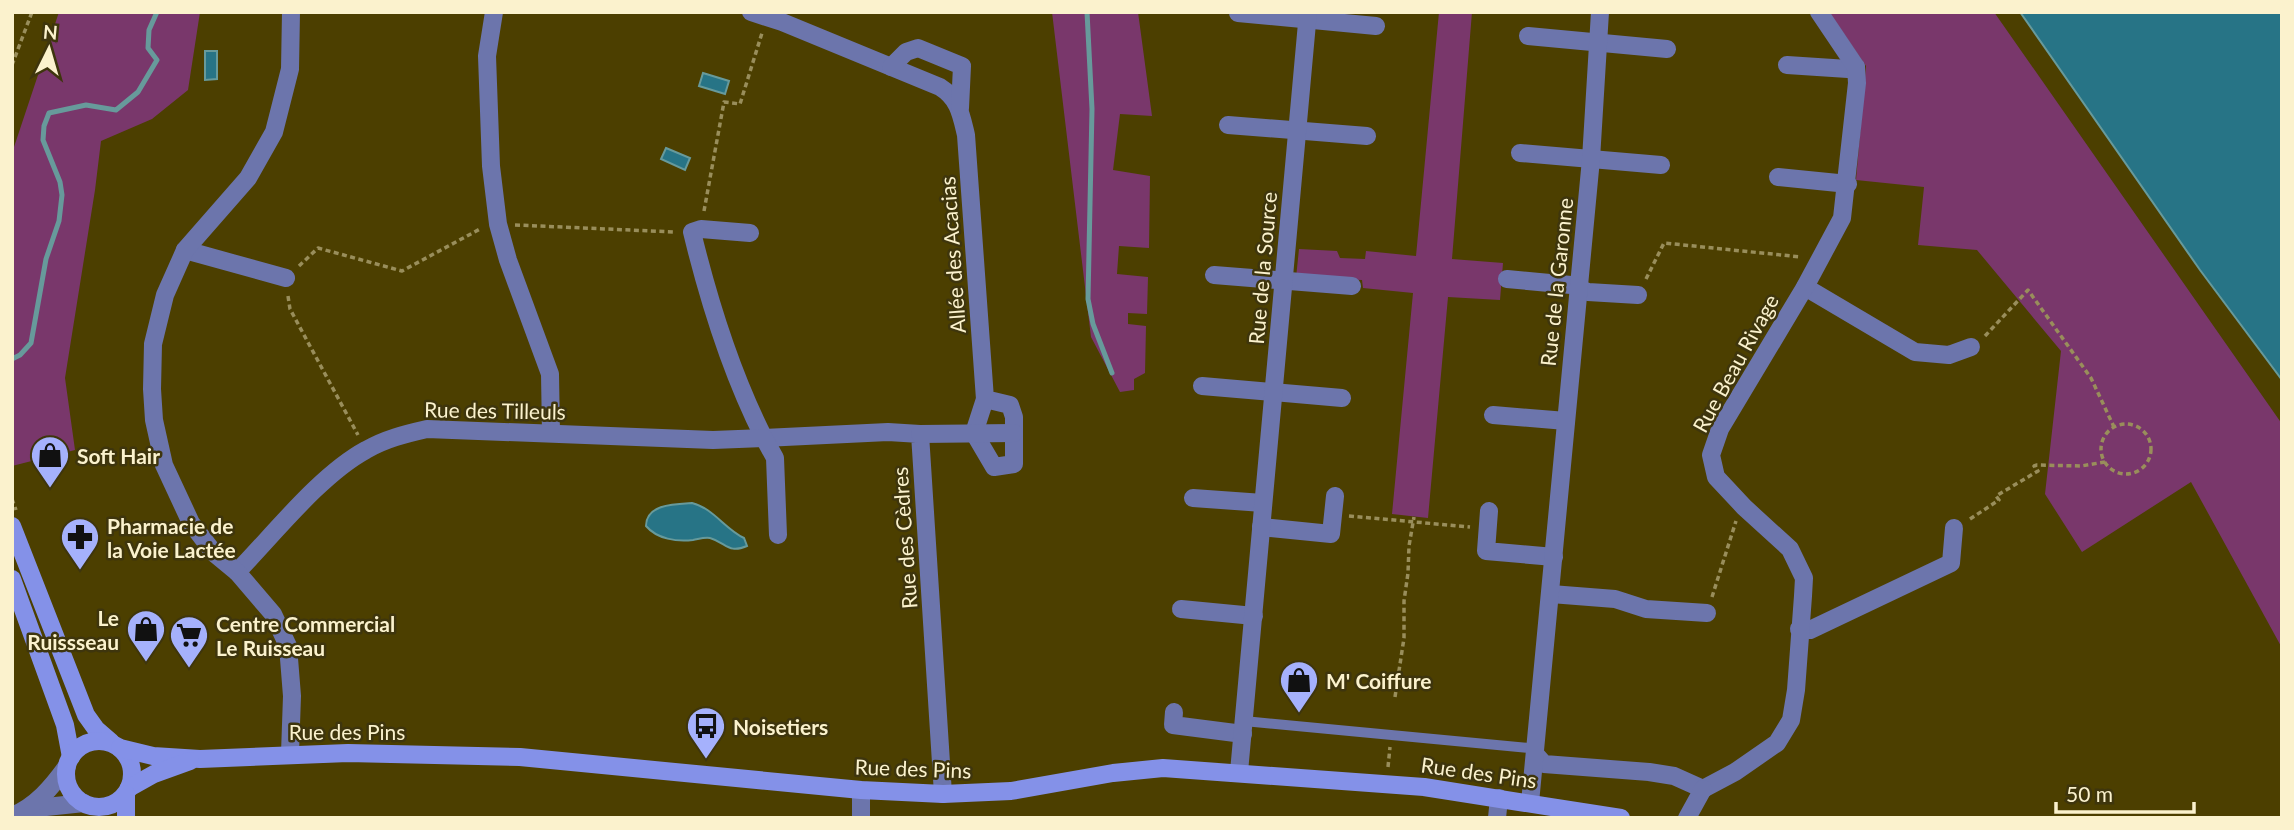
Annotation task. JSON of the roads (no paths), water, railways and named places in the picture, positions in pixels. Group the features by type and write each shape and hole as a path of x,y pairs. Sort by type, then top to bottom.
{"street":[{"path":"290,754 292,696 288,646 273,614 237,572 214,553 191,523 164,465 154,420 152,388 153,344 164,295 185,250 247,178 274,132 290,69 291,12"},
{"path":"494,12 487,56 491,166 498,225 550,374 551,433"},
{"path":"1238,12 1308,16 1376,26"},
{"name":"Rue de la Garonne","path":"1530,803 1591,159 1600,12"},
{"path":"1787,65 1848,69 1856,66 1819,12"},
{"path":"759,15 940,87 953,95 960,108"},
{"name":"Rue de la Source","path":"1239,772 1308,16"},
{"path":"1528,36 1667,49"},
{"name":"Allée des Acacias","path":"891,67 906,52 918,48 962,66 960,108 966,135 985,399 974,433"},
{"name":"Rue Beau Rivage","path":"1703,789 1735,772 1777,743 1791,720 1796,690 1804,578 1790,549 1744,508 1716,477 1711,455 1720,429 1819,263 1842,218 1848,184 1857,83 1856,66"},
{"path":"1228,125 1367,136"},
{"path":"1520,153 1661,165"},
{"path":"1778,177 1848,184"},
{"path":"750,233 696,230 704,281 744,400 775,458 778,535"},
{"path":"185,250 286,278"},
{"path":"1214,275 1352,286"},
{"path":"1507,279 1571,285 1588,292 1638,295"},
{"path":"1805,287 1915,352 1949,355 1978,342"},
{"path":"1202,386 1342,398"},
{"path":"974,433 994,467 1014,464 1014,416 1010,405 985,399"},
{"path":"1493,415 1566,421"},
{"name":"Rue des Tilleuls","path":"237,572 342,465 366,449 396,436 427,429 713,440 764,438"},
{"path":"764,438 888,432 1014,433"},
{"name":"Rue des Cèdres","path":"920,434 943,794"},
{"path":"1261,527 1331,534 1335,496"},
{"path":"1194,498 1263,503"},
{"path":"1489,511 1486,551 1554,557"},
{"path":"12,526 86,715 132,766 127,791 126,818"},
{"path":"1800,629 1810,630 1951,563 1954,528"},
{"path":"12,579 67,732 69,788 89,808"},
{"path":"1551,594 1615,599 1646,609 1707,613"},
{"path":"1181,609 1254,615"},
{"path":"1174,712 1173,725 1243,727"},
{"path":"22,814 48,790 81,746 96,741 115,745"},
{"name":"Rue des Pins","path":"115,745 176,761 359,753 520,758 861,790 943,794 1010,791 1113,773 1163,768 1386,783 1621,818"},
{"name":"Rue des Pins","path":"1536,755 1544,764 1650,772 1674,776 1703,789"},
{"name":"Rue des Pins","path":"127,791 176,761"},
{"path":"1687,818 1703,789"},
{"path":"861,790 861,818"},
{"path":"22,814 108,806 127,791"},
{"path":"1497,818 1499,798"}],"lane":[{"path":"1243,727 1392,734 1529,748 1536,755"}],"water":[{"path":"2020,12 2282,12 2282,380 2200,270"},
{"path":"205,51 217,51 217,79 205,80"},
{"path":"703,73 729,81 725,94 699,86"},
{"path":"666,148 690,158 685,170 661,159"},
{"path":"692,503 706,509 744,538 747,546 731,548 708,538 687,541 668,539 646,526 647,519 656,509"}],"waterway":[{"path":"12,359 31,343 46,259 59,221 62,195 60,182 43,140 49,113 86,105 116,110 138,92 157,60 148,48 149,30 157,12"},
{"path":"1087,12 1092,109 1088,299 1093,324 1112,373"}],"place":[{"name":"Soft Hair","path":"50,489"},
{"name":"Pharmacie de la Voie Lactée","path":"80,571"},
{"name":"Le Ruissseau","path":"146,663"},
{"name":"Centre Commercial Le Ruisseau","path":"189,669"},
{"name":"M' Coiffure","path":"1299,714"},
{"name":"Noisetiers","path":"706,760"}]}
